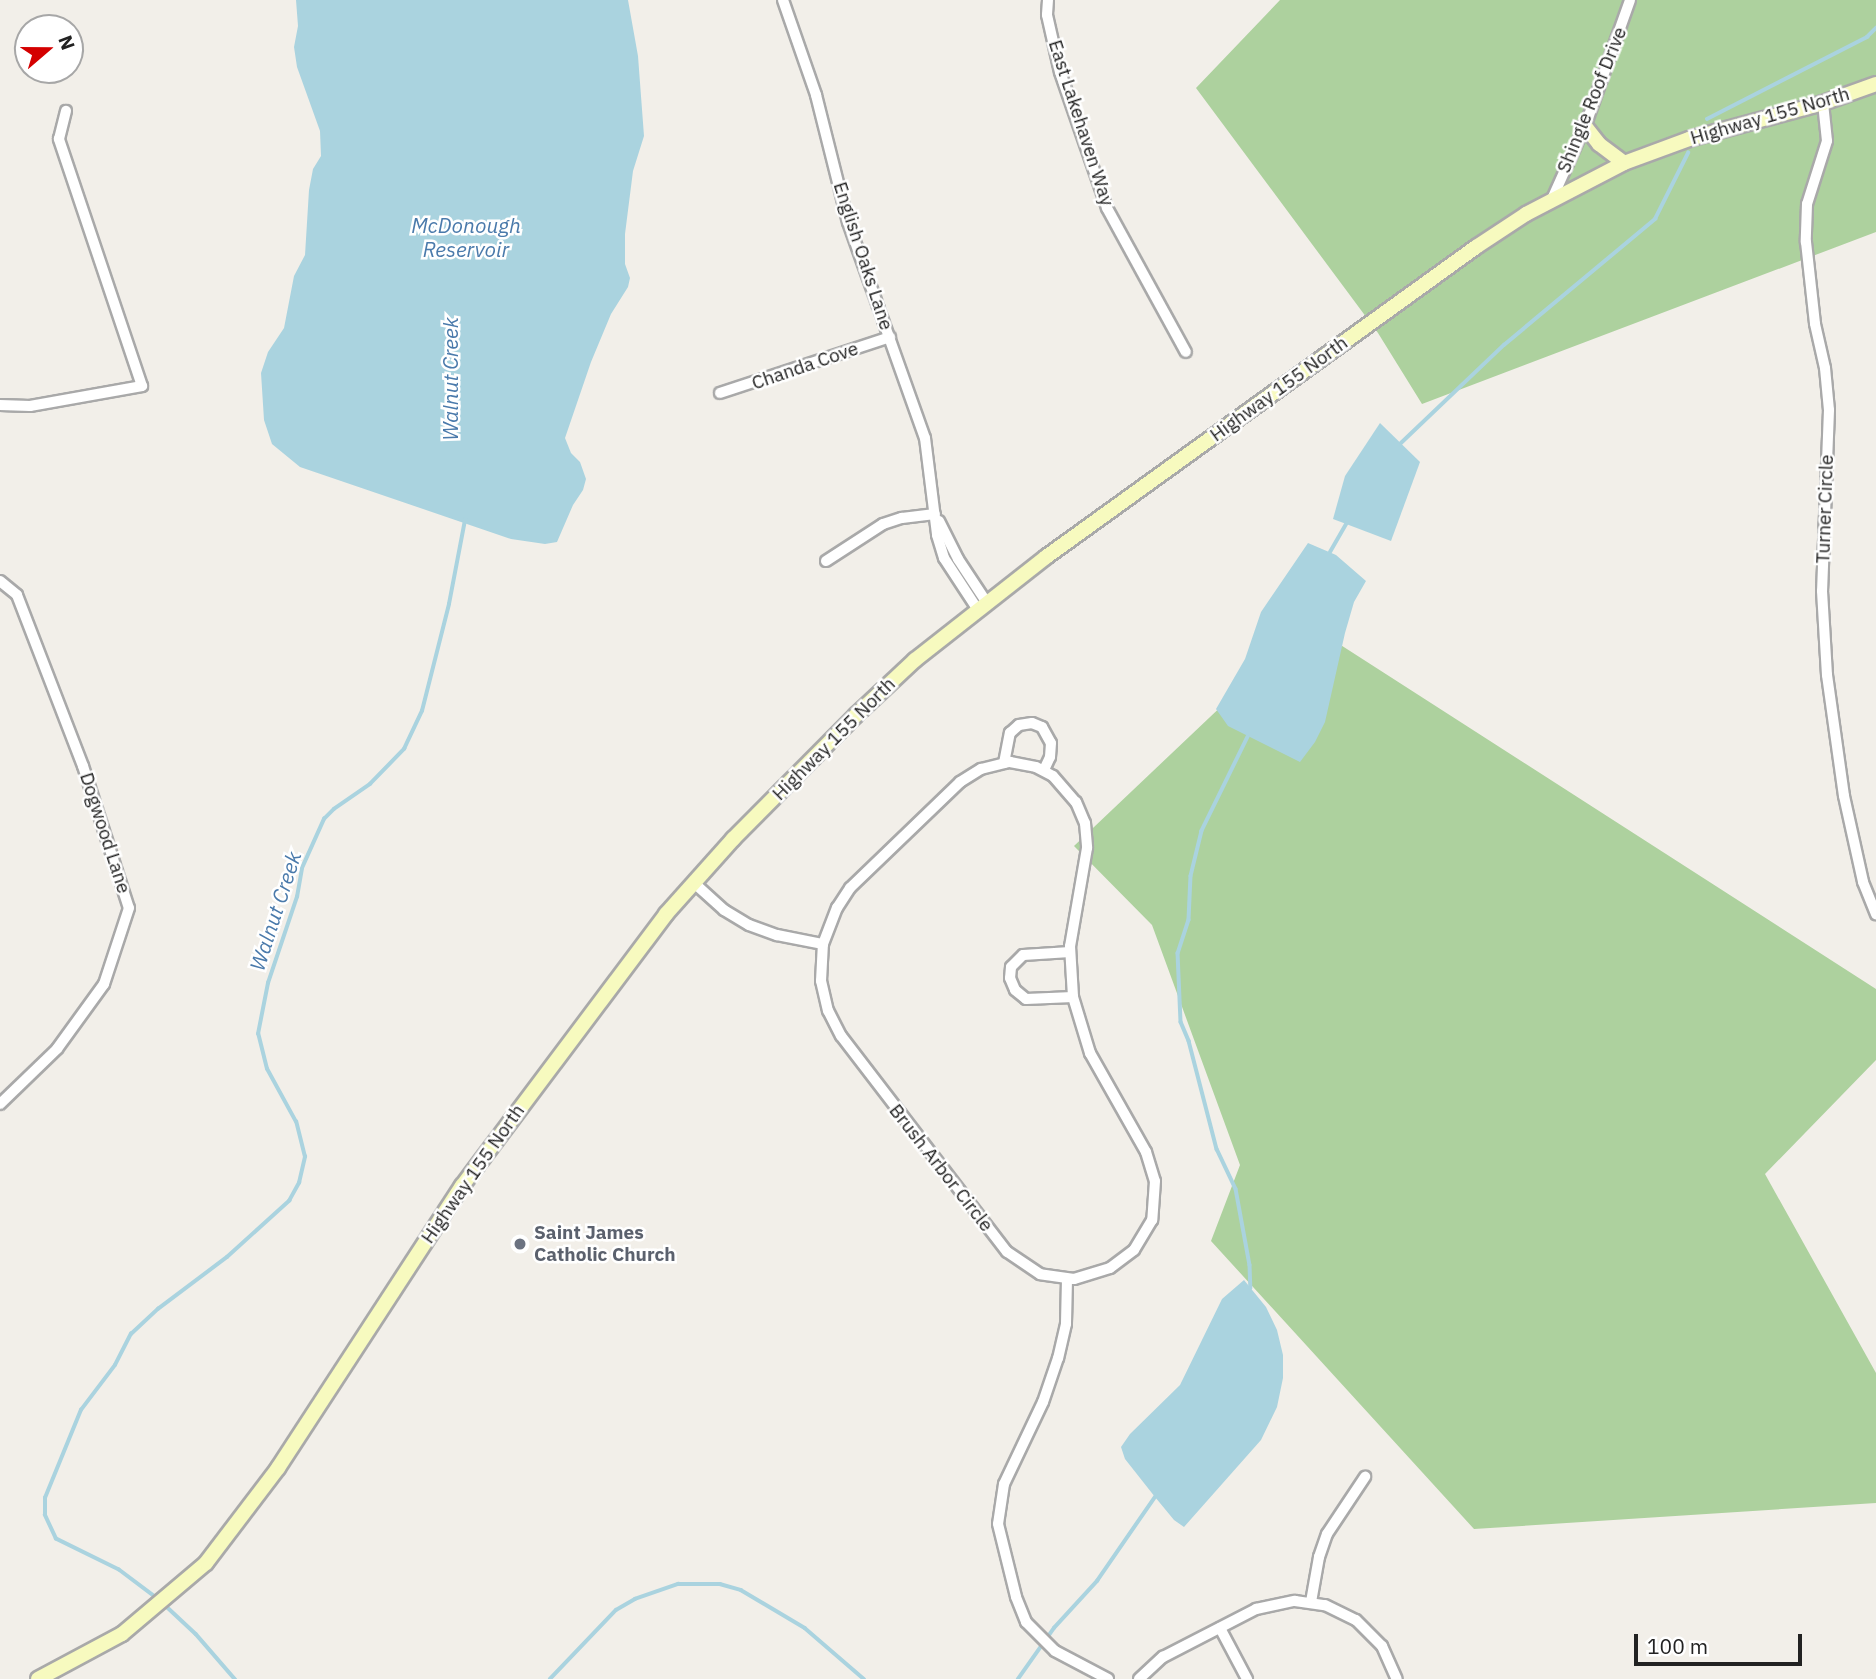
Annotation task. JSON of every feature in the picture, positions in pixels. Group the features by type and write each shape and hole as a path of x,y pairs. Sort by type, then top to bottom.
{"main road":[{"name":"Highway 155 North","path":"38,1679 102,1646 141,1620 206,1563 284,1459 462,1186 577,1029 693,883 856,715 915,660 983,606 1476,247 1552,199 1624,163 1689,139 1824,103 1876,85"},
{"path":"1585,126 1599,144 1624,163"}],"street":[{"name":"English Oaks Lane","path":"783,0 816,95 848,222 925,438 935,514 983,606"},
{"name":"East Lakehaven Way","path":"1048,0 1047,15 1060,72 1107,208 1186,352"},
{"name":"Shingle Roof Drive","path":"1552,199 1585,126 1630,0"},
{"name":"Turner Circle","path":"1824,103 1827,141 1807,204 1806,242 1829,410 1822,591 1827,675 1844,796 1863,882 1876,914"},
{"path":"0,405 30,406 142,386 60,139 66,111"},
{"name":"Chanda Cove","path":"720,393 890,337"},
{"path":"826,561 883,524 902,518 935,514"},
{"name":"Dogwood Lane","path":"0,581 18,595 83,766 129,908 104,984 57,1049 0,1104"},
{"path":"1004,763 1010,733 1019,725 1032,723 1042,727 1051,743 1050,757 1044,770"},
{"name":"Brush Arbor Circle","path":"1004,763 1028,764 1044,770 1076,802 1087,830 1087,848 1070,952 1073,997 1090,1053 1146,1152 1156,1192 1152,1220 1134,1250 1110,1268 1067,1279 1040,1274 1007,1252 836,1029 825,1002 820,968 823,944 836,908 859,878 960,782 981,769 1004,763"},
{"path":"693,883 724,910 749,925 777,935 823,944"},
{"path":"1070,952 1023,955 1014,962 1010,978 1015,990 1026,999 1073,997"},
{"path":"1067,1279 1066,1324 1058,1358 1044,1402 1004,1484 998,1524 1016,1597 1026,1622 1055,1651 1108,1679"},
{"path":"1311,1602 1326,1534 1365,1477"},
{"path":"1139,1679 1160,1659 1268,1605 1311,1602 1342,1612 1368,1630 1386,1653 1397,1679"},
{"path":"1220,1628 1247,1679"}],"green space":[{"path":"1280,0 1876,0 1876,232 1422,404 1378,333 1196,88"},
{"path":"1308,624 1876,989 1876,1060 1765,1174 1876,1373 1876,1503 1474,1529 1211,1241 1240,1165 1152,925 1074,846"}],"water":[{"name":"McDonough Reservoir","path":"296,0 628,0 638,56 644,136 633,171 625,234 625,264 630,278 591,362 565,438 571,453 580,462 586,479 557,542 545,544 511,539 300,467 272,444 264,420 261,373 268,352 284,328 294,276 305,255 309,190 313,169 321,156 320,131 297,67 294,47 298,26"},
{"path":"1380,423 1420,462 1391,541 1333,519 1345,476"},
{"path":"1308,543 1336,555 1366,581 1354,602 1325,722 1315,742 1300,762 1228,726 1216,709 1245,659 1261,612"},
{"path":"1244,1280 1266,1307 1277,1330 1283,1355 1283,1378 1277,1407 1261,1440 1184,1527 1174,1520 1125,1459 1121,1447 1130,1434 1180,1385 1222,1299"}],"waterway":[{"path":"1707,119 1867,37 1876,28"},
{"path":"1401,443 1504,345 1655,219 1688,153"},
{"name":"Walnut Creek","path":"159,1600 119,1570 56,1539 45,1515 45,1498 81,1410 115,1365 131,1334 158,1309 227,1257 289,1201 299,1183 305,1157 296,1122 267,1069 258,1034 268,983 297,897 302,868 324,819 370,784 404,749 422,711 449,604 465,520"},
{"path":"1330,552 1346,524"},
{"path":"1248,737 1202,831 1191,876 1189,920 1178,953 1181,1022 1189,1041 1217,1149 1236,1189 1250,1265 1251,1288"},
{"path":"1018,1679 1054,1628 1097,1581 1155,1497"},
{"name":"Walnut Creek","path":"550,1679 616,1610 635,1599 678,1584 720,1584 741,1590 805,1628 864,1679"},
{"name":"Walnut Creek","path":"165,1605 196,1634 235,1679"}],"place":[{"name":"Saint James Catholic Church","path":"520,1244"}]}
